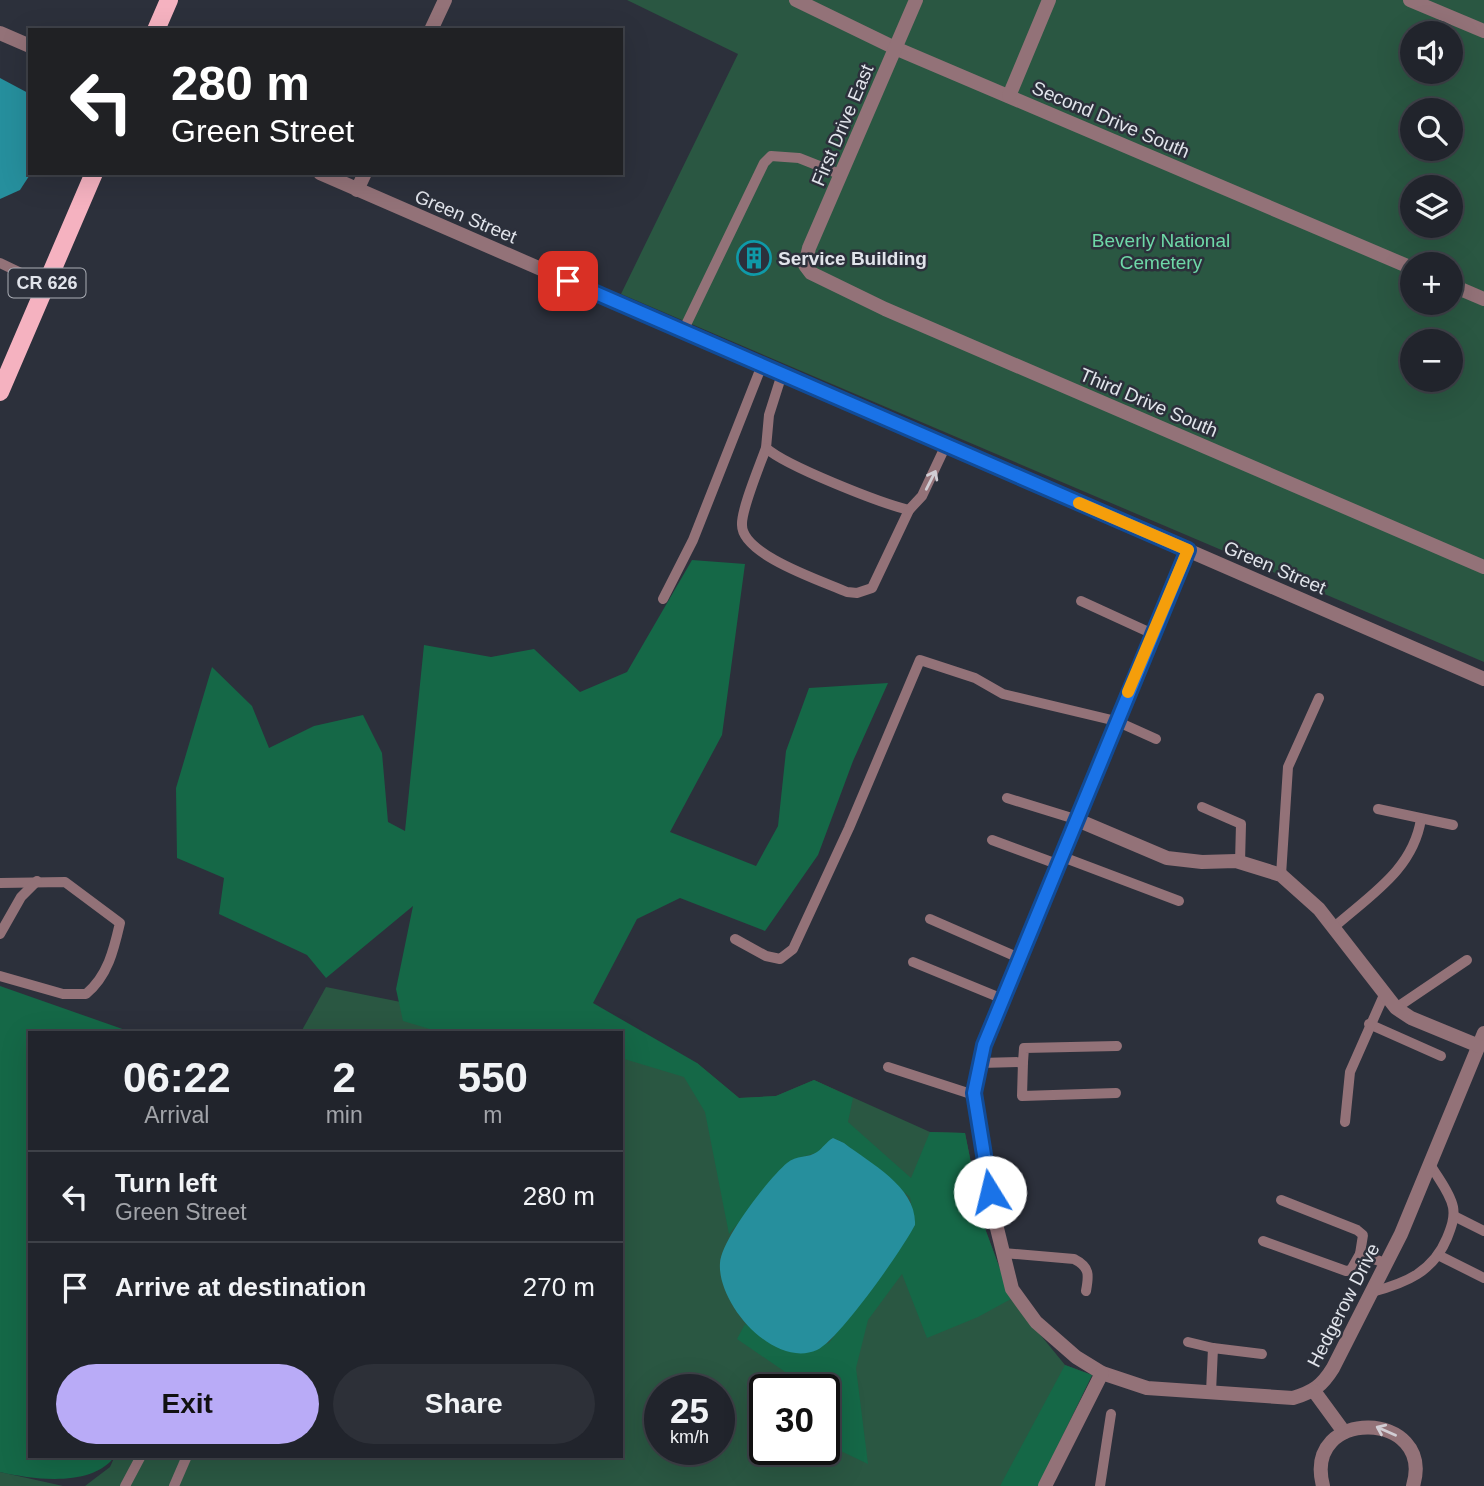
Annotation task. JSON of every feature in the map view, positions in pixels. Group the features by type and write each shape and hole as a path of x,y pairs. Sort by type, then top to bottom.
{"main road":[{"path":"157,28 169,0"},
{"name":"CR 626","path":"0,392 93,175"}],"street":[{"path":"432,28 445,0"},
{"name":"Second Drive South","path":"796,0 895,48 1400,263"},
{"name":"First Drive East","path":"805,265 809,248 916,0"},
{"path":"1009,96 1049,0"},
{"path":"1410,0 1484,31"},
{"path":"0,33 28,45"},
{"name":"Green Street","path":"324,175 1484,679"},
{"path":"357,190 364,175"},
{"name":"Third Drive South","path":"805,265 811,273 885,309 1484,568"},
{"path":"1463,290 1484,299"},
{"path":"974,1095 984,1045 1188,550"},
{"path":"1075,819 1167,858 1240,862 1281,875 1318,909 1396,1008 1411,1018 1482,1042"},
{"name":"Hedgerow Drive","path":"974,1095 1012,1289 1037,1322 1076,1357 1101,1373 1147,1388 1293,1398 1314,1391 1324,1383 1333,1368 1385,1264 1482,1042"},
{"path":"1045,1486 1101,1373"},
{"path":"1314,1391 1344,1432"},
{"path":"1324,1486 1321,1468 1325,1454 1344,1432 1373,1426 1388,1430 1400,1438 1410,1450 1415,1464 1413,1486"}],"lane":[{"path":"683,331 764,163 771,156 785,156 842,175"},
{"path":"0,263 46,285"},
{"path":"663,599 693,540 762,365"},
{"path":"782,374 769,415 766,447 742,525 748,543 766,556 847,592 857,593 872,588 909,510 922,496 946,445"},
{"path":"766,447 774,455 909,510"},
{"path":"1081,601 1153,634"},
{"path":"735,939 766,956 780,959 793,949 920,660 975,678 1003,694 1116,721 1156,739"},
{"path":"1281,875 1288,767 1319,698"},
{"path":"1007,797 1075,819"},
{"path":"1202,807 1241,824 1240,862"},
{"path":"1378,809 1453,825"},
{"path":"1334,928 1402,867 1415,846 1421,819"},
{"path":"992,840 1179,901"},
{"path":"0,934 21,897 37,881"},
{"path":"0,883 65,882 120,923 113,954 98,984 86,994 63,994 0,976"},
{"path":"930,919 1019,958"},
{"path":"1396,1008 1467,960"},
{"path":"913,962 1003,999"},
{"path":"1345,1122 1350,1072 1384,995"},
{"path":"1369,1024 1441,1056"},
{"path":"1116,1093 1022,1096 1024,1048 1117,1046"},
{"path":"980,1063 1023,1062"},
{"path":"888,1067 974,1095"},
{"path":"1372,1292 1398,1285 1427,1269 1440,1256 1454,1216 1452,1203 1430,1164"},
{"path":"1264,1241 1346,1271 1352,1270 1360,1254 1363,1235 1357,1230 1280,1200"},
{"path":"1454,1216 1484,1231"},
{"path":"1003,1253 1074,1259 1084,1264 1089,1274 1086,1291"},
{"path":"1360,1254 1385,1264"},
{"path":"1440,1256 1484,1278"},
{"path":"1188,1342 1262,1354"},
{"path":"1211,1392 1213,1348"},
{"path":"1100,1486 1111,1414"},
{"path":"126,1486 140,1458"},
{"path":"174,1486 186,1458"}],"green space":[{"name":"Beverly National Cemetery","path":"627,0 1484,0 1484,662 621,294 738,54"},
{"path":"692,560 745,564 722,735 670,832 756,866 778,826 786,751 809,688 888,683 853,761 818,855 765,931 680,898 637,919 593,1003 697,1063 739,1098 776,1096 814,1080 853,1098 848,1122 911,1178 930,1132 965,1133 983,1223 1011,1299 978,1317 927,1338 902,1274 868,1320 856,1368 868,1464 840,1451 840,1374 788,1374 737,1339 745,1324 786,1351 829,1343 915,1225 910,1197 844,1143 833,1138 819,1152 792,1160 729,1234 705,1112 684,1077 623,1059 623,1031 437,1031 403,1021 396,989 413,906 326,978 307,955 219,914 224,878 177,858 176,788 212,667 252,706 269,748 314,726 363,715 382,753 388,822 405,831 424,645 491,657 534,649 580,692 627,672"},
{"path":"0,986 128,1031 28,1031 28,1458 113,1458 106,1466 94,1472 64,1479 31,1478 0,1472"},
{"path":"326,987 545,1031 302,1031"},
{"path":"623,1047 697,1063 739,1098 776,1096 814,1080 930,1132 965,1133 983,1223 1011,1299 1065,1365 1092,1375 1038,1486 85,1486 110,1467 114,1458 623,1458"},
{"path":"1065,1365 1092,1375 1038,1486 1000,1486"},
{"path":"0,1472 63,1486 0,1486"}],"water":[{"path":"0,78 28,93 30,175 20,190 0,199"},
{"path":"833,1138 879,1168 901,1188 914,1211 915,1225 869,1293 827,1343 817,1350 800,1353 783,1350 767,1342 738,1314 722,1279 722,1253 737,1225 779,1171 791,1160 817,1152"}],"slow traffic":[{"path":"1079,503 1188,550 1128,692"}],"place":[{"name":"Service Building","path":"754,258"}],"route":[{"path":"568,281 1188,550 984,1045 974,1093 990,1192"}]}
